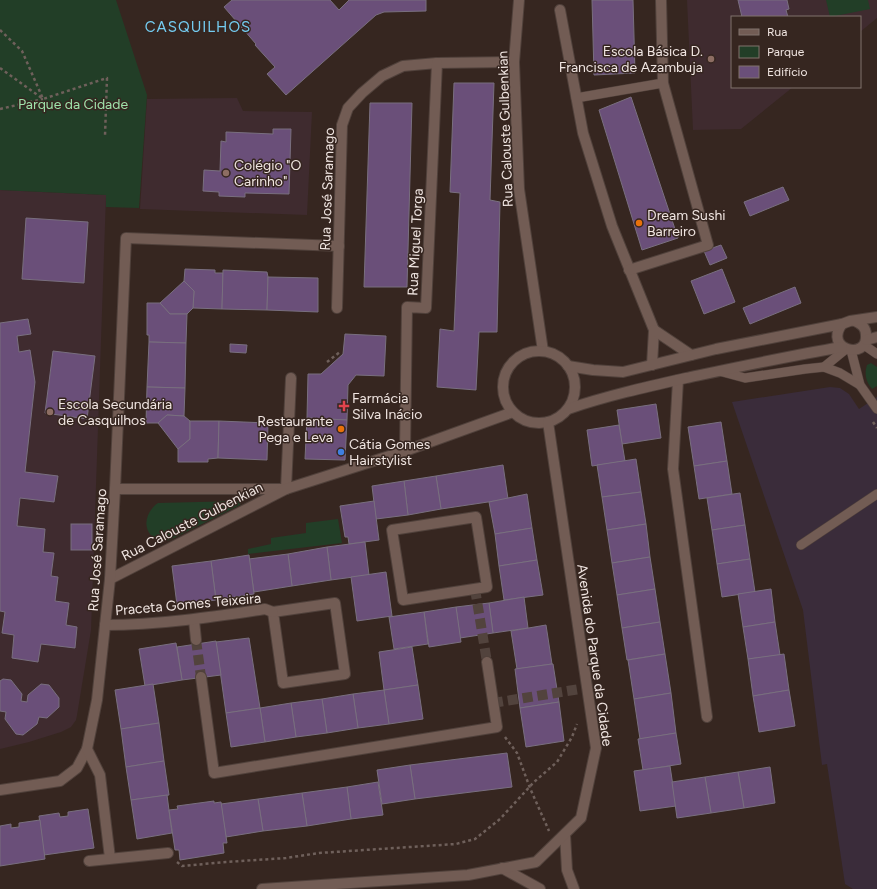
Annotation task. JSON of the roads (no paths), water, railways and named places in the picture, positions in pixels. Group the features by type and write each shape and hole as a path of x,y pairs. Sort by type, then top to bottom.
{"street":[{"name":"Rua Calouste Gulbenkian","path":"519,0 514,62 519,189 543,351"},
{"path":"630,270 708,245 663,83 661,0"},
{"path":"560,10 583,133 612,226 654,330 652,365"},
{"name":"Rua José Saramago","path":"337,308 342,125 348,108 362,93 382,76 403,66 514,62"},
{"name":"Rua Miguel Torga","path":"405,451 407,307 426,308 437,64"},
{"name":"Rua José Saramago","path":"0,790 60,781 77,768 87,749 97,700 110,579 126,238 339,246"},
{"path":"568,366 593,370 624,372 846,322 877,317"},
{"path":"855,321 866,330 865,342"},
{"path":"842,324 837,333 839,343 846,349"},
{"path":"654,330 691,356"},
{"path":"568,409 573,400 575,386 572,374 566,363 555,355 543,351 530,352 517,358 509,368 503,383 504,396 513,412 523,420 541,424 553,421 568,409 598,398 777,358 846,349 856,350 865,342 877,337"},
{"path":"286,488 291,378"},
{"path":"678,380 673,468 707,717"},
{"name":"Rua Calouste Gulbenkian","path":"110,579 286,488 405,451 513,412"},
{"name":"Avenida do Parque da Cidade","path":"262,889 468,875 536,862 581,818 596,748 548,422"},
{"name":"Rua Calouste Gulbenkian","path":"115,489 286,488"},
{"path":"476,517 487,587 403,600 392,530 476,517"},
{"name":"Praceta Gomes Teixeira","path":"105,625 140,625 194,620 265,609 273,612 335,603 345,674 283,683 273,612"},
{"path":"194,620 196,640"},
{"path":"201,677 214,773 497,727 487,662"},
{"path":"87,749 100,776 110,858"},
{"path":"565,834 567,870 574,889"},
{"path":"89,861 168,853"},
{"path":"502,868 540,889"}],"lane":[{"path":"576,98 663,83"},
{"path":"865,342 877,354"},
{"path":"824,367 846,349 860,385 877,409"},
{"path":"719,371 745,378 805,368 824,367 840,373 860,385"},
{"path":"802,545 877,494"}],"tunnel":[{"path":"475,589 487,662"},
{"path":"196,640 201,677"},
{"path":"493,703 586,688"}],"place":[{"name":"Escola Básica D. Francisca de Azambuja","path":"711,59"},
{"name":"Colégio \"O Carinho\"","path":"226,173"},
{"name":"Dream Sushi Barreiro","path":"639,223"},
{"name":"Farmácia Silva Inácio","path":"344,406"},
{"name":"Escola Secundária de Casquilhos","path":"50,412"},
{"name":"Restaurante Pega e Leva","path":"341,429"},
{"name":"Cátia Gomes Hairstylist","path":"341,452"}],"district":[{"name":"CASQUILHOS","path":"198,27"}],"park label":[{"name":"Parque da Cidade","path":"73,104"}]}
